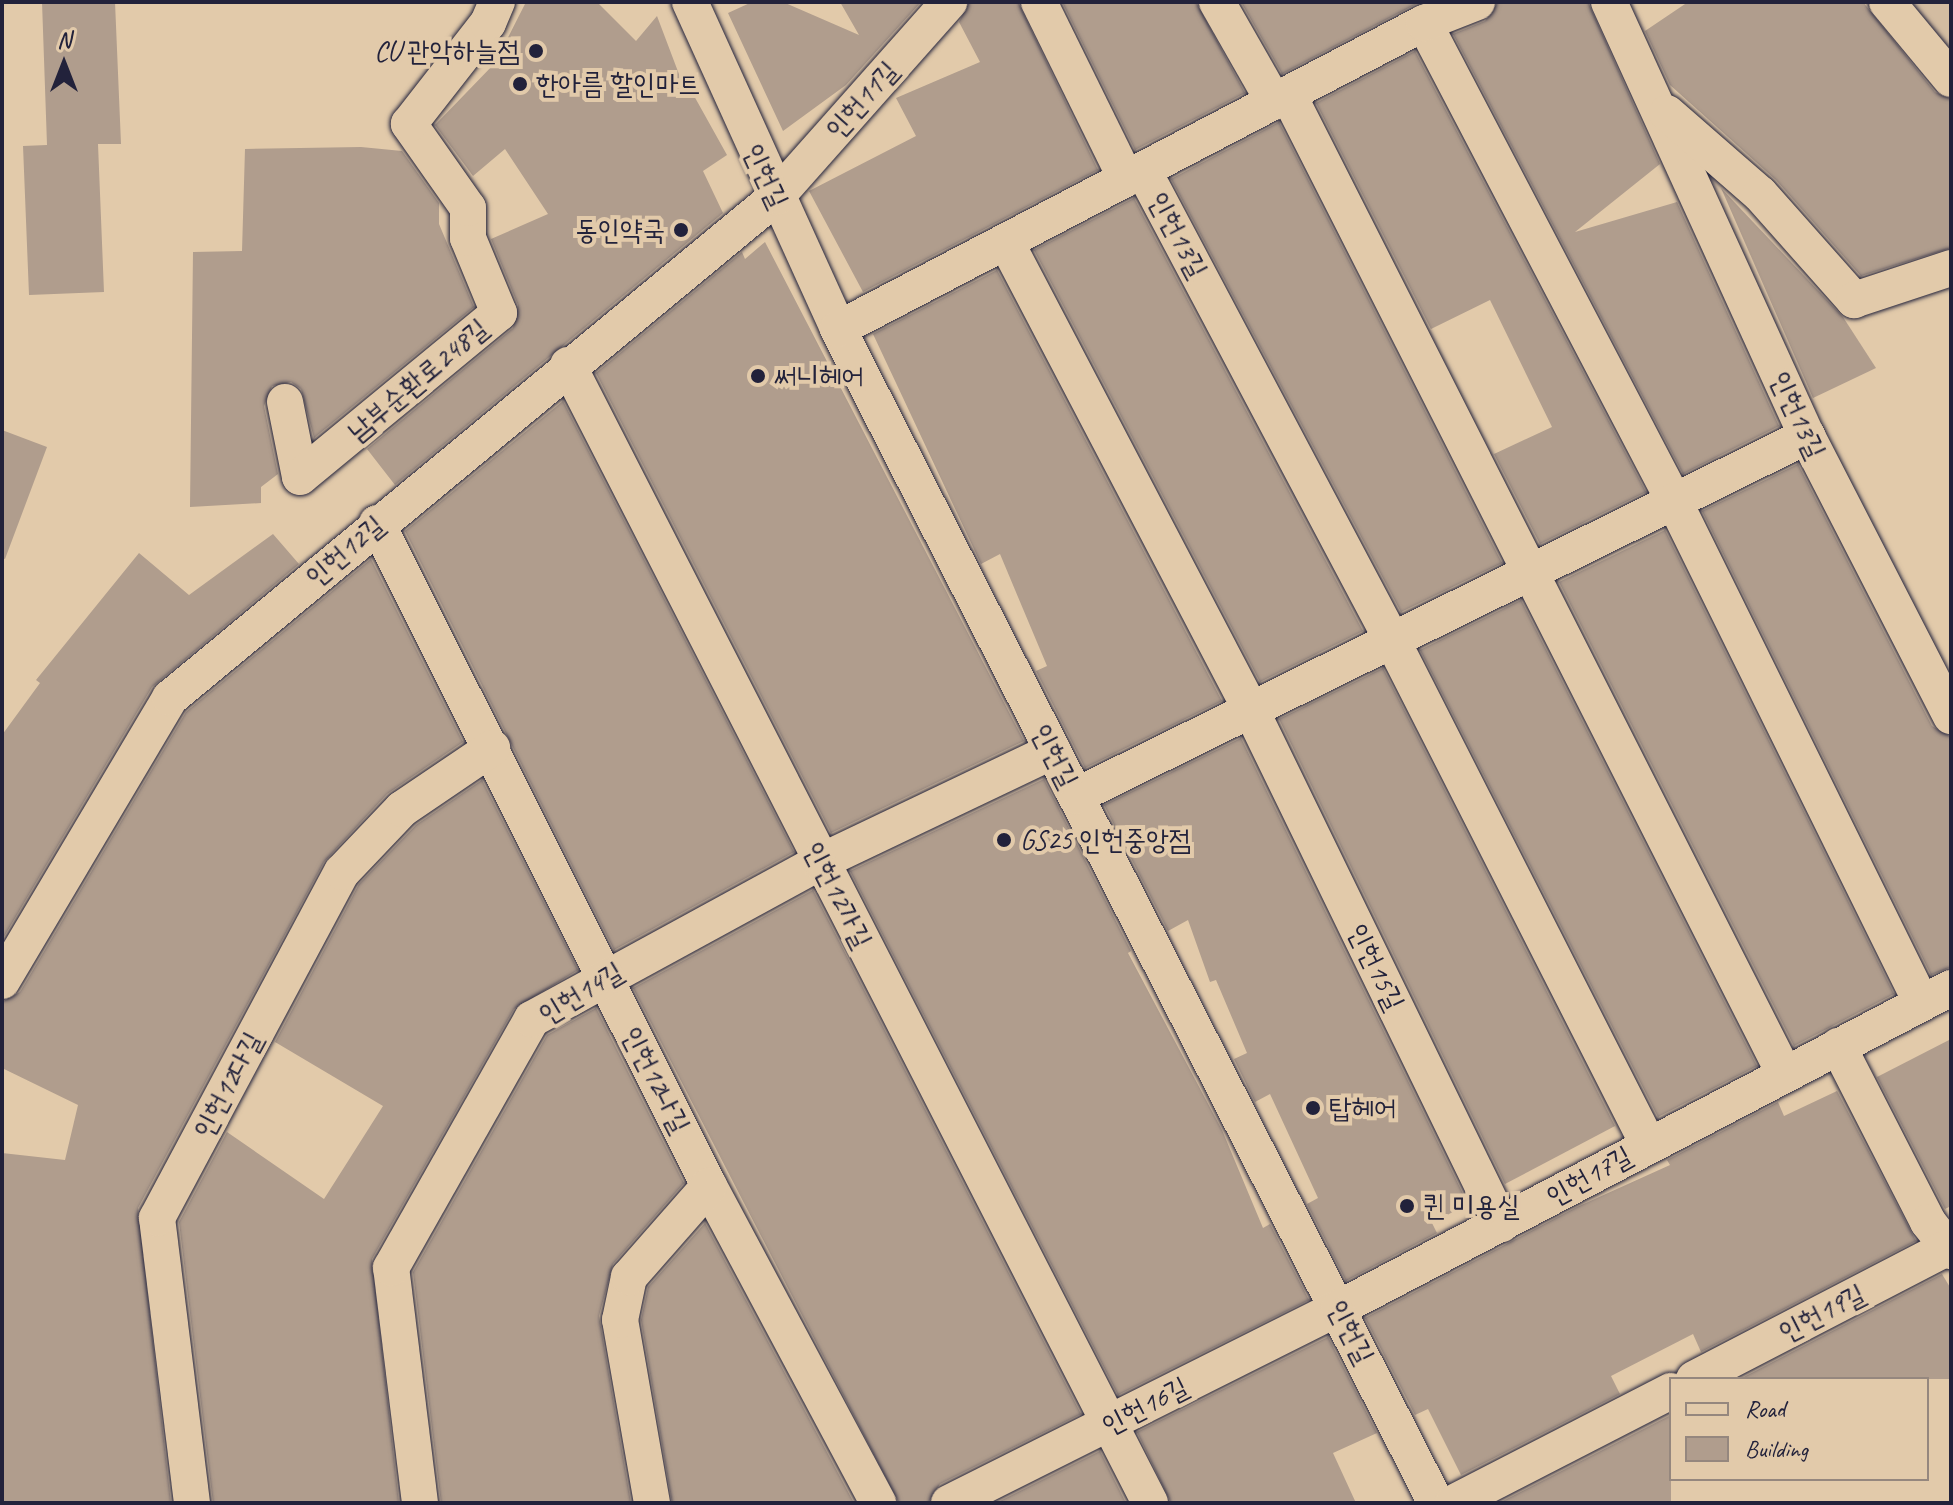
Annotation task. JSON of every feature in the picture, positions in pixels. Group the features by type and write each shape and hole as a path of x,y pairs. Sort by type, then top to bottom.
{"street":[{"name":"남부순환로248길","path":"285,402 300,477 499,313 468,238 468,208 409,124 488,23 497,2"},
{"name":"인헌11길","path":"776,197 949,2"},
{"path":"1039,2 1134,174"},
{"path":"1217,2 1281,98 1531,571 1784,1073"},
{"name":"인헌13길","path":"838,329 1281,98 1413,18 1477,2"},
{"name":"인헌13길","path":"1609,2 1807,436 1951,716"},
{"path":"1887,2 1951,79"},
{"name":"인헌길","path":"689,4 838,329 1436,1503"},
{"path":"1413,18 1936,995"},
{"name":"인헌13길","path":"1659,107 1760,194 1854,300 1951,268"},
{"name":"인헌13길","path":"1134,174 1392,640"},
{"name":"인헌12길","path":"2,981 170,698 568,365 776,197"},
{"path":"1006,242 1251,710"},
{"name":"인헌12가길","path":"568,365 1150,1503"},
{"path":"1076,796 1807,436"},
{"name":"인헌12나길","path":"377,523 709,1186 878,1503"},
{"path":"1392,640 1648,1144"},
{"name":"인헌15길","path":"1251,710 1501,1224"},
{"name":"인헌12다길","path":"192,1503 157,1218 342,872 402,809 492,748"},
{"name":"인헌14길","path":"420,1503 391,1268 532,1019 820,862 1053,751"},
{"name":"인헌17길","path":"1339,1308 1936,995"},
{"path":"1838,1046 1928,1222 1950,1248"},
{"path":"652,1503 620,1320 629,1277 709,1186"},
{"name":"인헌19길","path":"1698,1377 1950,1248"},
{"name":"인헌16길","path":"949,1503 1339,1308"},
{"path":"1453,1503 1669,1392"}],"shaded area":[{"path":"1903,2 1951,2 1951,58"}],"building":[{"path":"42,2 115,2 121,144 98,144 104,292 29,295 23,146 47,145"},
{"path":"526,2 597,2 636,41 657,16 688,98 693,94 727,155 703,171 723,213 395,485 367,449 513,328 518,305 491,239 548,214 505,149 473,176 435,125 495,63"},
{"path":"752,2 783,2 859,35 840,2 921,2 846,85 783,131 728,13"},
{"path":"969,2 1018,2 1098,170 863,292 809,191 916,136 896,98 980,62 959,22"},
{"path":"1062,2 1196,2 1245,93 1135,150"},
{"path":"1241,2 1420,2 1282,74"},
{"path":"1498,2 1588,2 1660,164 1575,232 1677,202 1779,426 1683,474 1453,34 1485,21"},
{"path":"1688,2 1863,2 1935,92 1951,99 1951,248 1861,276 1776,180 1670,85 1645,31"},
{"path":"1415,51 1646,492 1540,544 1494,454 1552,427 1490,300 1431,329 1316,103"},
{"path":"1279,122 1502,563 1401,612 1171,179"},
{"path":"361,147 402,151 439,203 439,224 474,307 314,438 301,389 291,382 272,386 264,406 278,474 261,487 261,503 190,507 193,252 242,251 245,149"},
{"path":"1721,188 1843,317 1876,368 1813,398"},
{"path":"1134,198 1363,631 1260,682 1034,250"},
{"path":"765,242 1024,741 831,833 596,373 742,252 745,259"},
{"path":"997,270 1222,701 1085,768 1036,671 1047,666 1000,554 981,564 873,334"},
{"path":"563,401 794,852 614,950 405,531"},
{"path":"2,430 47,447 5,559 2,558"},
{"path":"1798,464 1932,726 1951,737 1951,967 1931,975 1702,511"},
{"path":"1665,530 1894,994 1794,1046 1559,582"},
{"path":"273,534 299,564 152,687 2,940 2,735 40,683 36,680 139,553 189,595"},
{"path":"371,559 463,742 387,794 324,862 138,1208 171,1503 2,1503 2,1153 65,1160 78,1105 2,1068 2,1002 20,992 186,712"},
{"path":"1521,600 1757,1066 1658,1117 1420,650"},
{"path":"1383,668 1615,1126 1505,1184 1279,719"},
{"path":"1241,738 1468,1204 1432,1223 1437,1233 1346,1281 1307,1204 1318,1198 1270,1094 1255,1102 1234,1059 1247,1053 1216,980 1210,982 1188,920 1168,931 1104,805"},
{"path":"1044,779 1131,951 1128,953 1222,1130 1263,1228 1270,1224 1309,1300 1118,1395 850,871"},
{"path":"482,780 578,970 514,1009 372,1259 399,1503 213,1503 179,1222 227,1132 324,1199 383,1106 275,1042 359,884 416,825"},
{"path":"813,890 1081,1414 940,1484 928,1503 899,1503 633,988"},
{"path":"596,1008 684,1183 613,1264 599,1316 631,1503 441,1503 413,1272 547,1035"},
{"path":"1951,1039 1951,1206 1945,1209 1877,1077"},
{"path":"1837,1091 1916,1241 1701,1352 1693,1334 1611,1376 1620,1394 1461,1475 1428,1409 1415,1415 1365,1318 1577,1207 1670,1165 1667,1160 1778,1102 1784,1116"},
{"path":"705,1223 854,1503 672,1503 641,1320 648,1287"},
{"path":"1942,1274 1951,1289 1951,1379 1744,1377"},
{"path":"1328,1337 1377,1433 1333,1453 1356,1503 1171,1503 1137,1432"},
{"path":"1669,1416 1671,1503 1499,1503"},
{"path":"1100,1451 1126,1503 996,1503"}],"place":[{"name":"CU 관악하늘점","path":"536,51"},
{"name":"한아름 할인마트","path":"520,84"},
{"name":"동인약국","path":"681,230"},
{"name":"써니헤어","path":"758,376"},
{"name":"GS25 인헌중앙점","path":"1004,840"},
{"name":"탑헤어","path":"1313,1108"},
{"name":"퀸 미용실","path":"1407,1206"}]}
